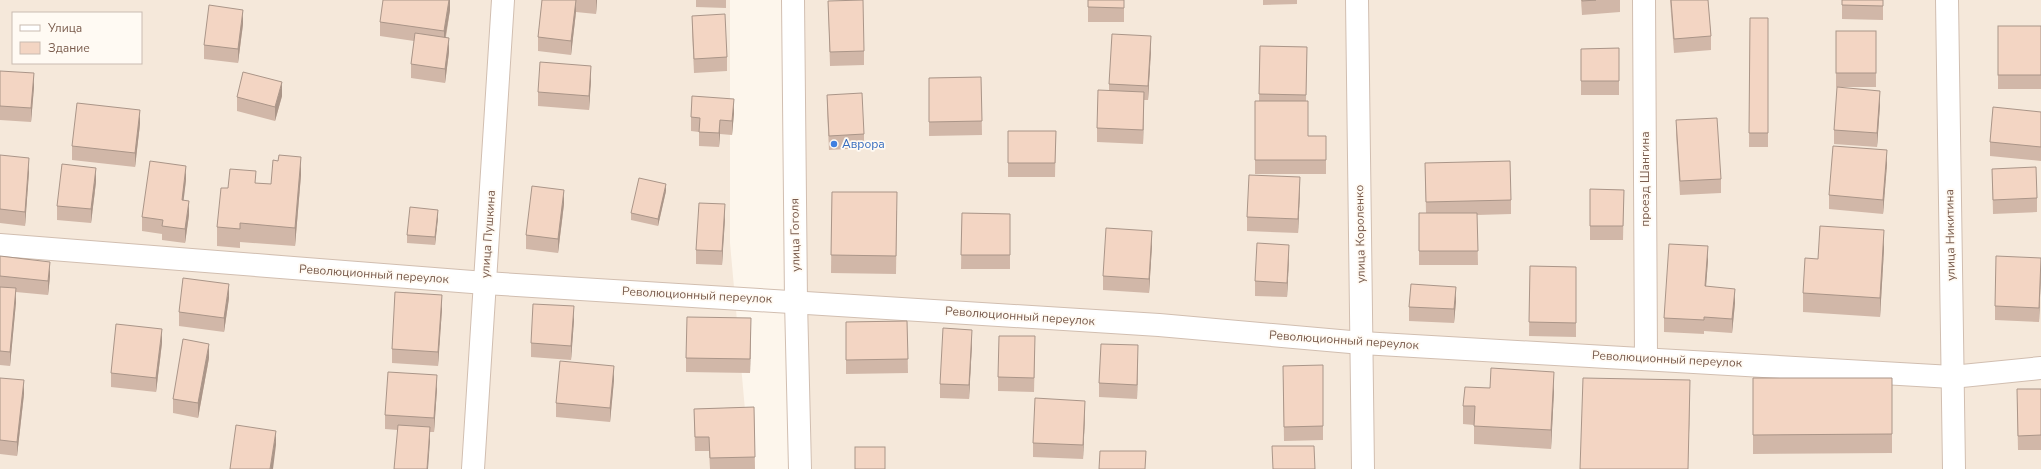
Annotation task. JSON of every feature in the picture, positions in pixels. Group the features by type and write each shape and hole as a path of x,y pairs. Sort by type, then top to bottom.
{"street":[{"name":"улица Пушкина","path":"473,469 503,0"},
{"name":"улица Гоголя","path":"793,0 796,302 800,469"},
{"name":"улица Короленко","path":"1357,0 1363,469"},
{"name":"проезд Шангина","path":"1644,0 1646,358"},
{"name":"улица Никитина","path":"1947,0 1954,469"},
{"name":"Революционный переулок","path":"0,245 485,283 1159,325 1362,343 1952,376 2041,368"}],"shaded area":[{"path":"0,0 730,0 730,243 748,443 748,469 0,469"},
{"path":"805,0 2041,0 2041,469 812,469 806,315"}],"building":[{"path":"383,0 449,0 444,31 380,22"},
{"path":"542,0 576,0 571,41 538,37"},
{"path":"863,0 864,51 830,52 828,1"},
{"path":"1088,0 1124,0 1124,8 1088,7"},
{"path":"1671,0 1708,0 1711,36 1674,39"},
{"path":"1842,0 1883,0 1883,6 1842,5"},
{"path":"209,5 243,10 238,49 204,45"},
{"path":"725,14 727,57 694,59 692,16"},
{"path":"1750,18 1768,18 1768,133 1749,133"},
{"path":"1998,26 2041,26 2041,75 1998,75"},
{"path":"1836,31 1876,31 1876,73 1836,73"},
{"path":"415,33 449,38 445,69 411,64"},
{"path":"1112,34 1151,36 1148,86 1109,84"},
{"path":"1260,46 1307,47 1306,95 1259,94"},
{"path":"1619,48 1619,81 1581,81 1581,49"},
{"path":"540,62 591,66 589,96 538,92"},
{"path":"0,71 34,73 31,108 0,106"},
{"path":"243,72 282,82 275,107 237,97"},
{"path":"981,77 982,121 929,122 929,78"},
{"path":"1837,87 1880,91 1877,133 1834,130"},
{"path":"1098,90 1144,92 1143,130 1097,128"},
{"path":"862,93 864,134 829,136 827,95"},
{"path":"692,96 734,99 732,121 720,120 719,133 699,132 700,118 691,117"},
{"path":"1255,101 1308,101 1308,136 1326,136 1326,160 1255,160"},
{"path":"77,103 140,110 135,153 72,146"},
{"path":"1993,107 2041,112 2041,147 1990,142"},
{"path":"1717,118 1721,179 1680,181 1676,120"},
{"path":"1008,131 1056,131 1055,163 1008,163"},
{"path":"1833,146 1887,150 1883,200 1829,195"},
{"path":"0,155 29,158 25,212 0,209"},
{"path":"279,155 301,157 295,228 240,223 240,229 217,227 221,188 228,188 230,169 256,171 255,183 271,184 273,160 278,161"},
{"path":"150,161 186,166 182,200 189,201 185,229 162,226 163,220 142,217"},
{"path":"1510,161 1511,200 1426,202 1425,163"},
{"path":"62,164 96,168 91,209 57,206"},
{"path":"2036,167 2037,198 1993,200 1992,169"},
{"path":"1249,175 1300,177 1298,219 1247,217"},
{"path":"639,178 666,184 658,219 631,213"},
{"path":"532,186 564,190 558,239 526,235"},
{"path":"1590,189 1624,190 1623,226 1590,226"},
{"path":"832,192 897,192 896,256 831,255"},
{"path":"699,203 725,204 722,251 696,250"},
{"path":"410,207 438,210 435,237 407,235"},
{"path":"962,213 1010,214 1010,255 961,255"},
{"path":"1419,213 1477,213 1478,251 1419,251"},
{"path":"1820,226 1884,230 1880,298 1803,293 1805,258 1818,259"},
{"path":"1106,228 1152,231 1149,279 1103,276"},
{"path":"1257,243 1289,245 1287,283 1255,281"},
{"path":"1669,244 1708,246 1705,286 1735,289 1732,319 1704,317 1704,320 1664,318"},
{"path":"0,256 50,262 48,281 0,276"},
{"path":"1996,256 2041,258 2039,308 1995,306"},
{"path":"1530,266 1576,267 1576,323 1529,322"},
{"path":"183,278 229,284 224,318 179,312"},
{"path":"1411,284 1456,287 1454,309 1409,307"},
{"path":"0,287 16,288 10,352 0,351"},
{"path":"395,292 442,295 438,352 392,349"},
{"path":"533,304 574,306 571,346 531,343"},
{"path":"687,317 751,318 750,359 686,358"},
{"path":"907,321 908,359 846,360 846,322"},
{"path":"116,324 162,329 156,378 111,373"},
{"path":"943,328 972,330 969,385 940,384"},
{"path":"999,336 1035,336 1034,378 998,377"},
{"path":"183,339 209,344 198,403 173,399"},
{"path":"1101,344 1138,345 1137,385 1099,383"},
{"path":"560,361 614,366 610,408 556,403"},
{"path":"1323,365 1323,426 1284,427 1283,366"},
{"path":"1491,368 1554,372 1551,430 1474,426 1475,406 1463,406 1465,387 1490,388"},
{"path":"388,372 437,375 434,418 385,415"},
{"path":"0,378 24,380 17,442 0,440"},
{"path":"1583,378 1690,380 1688,469 1580,469"},
{"path":"1753,378 1892,378 1892,434 1753,435"},
{"path":"2017,389 2041,389 2041,435 2018,436"},
{"path":"1035,398 1085,401 1083,445 1033,443"},
{"path":"754,407 755,457 710,458 709,437 695,437 694,409"},
{"path":"236,425 276,431 270,469 230,469"},
{"path":"398,425 430,427 427,469 394,469"},
{"path":"1272,446 1314,446 1315,469 1273,469"},
{"path":"855,447 885,447 885,469 855,469"},
{"path":"1100,451 1146,451 1145,469 1099,469"}],"place":[{"name":"Аврора","path":"834,144"}]}
